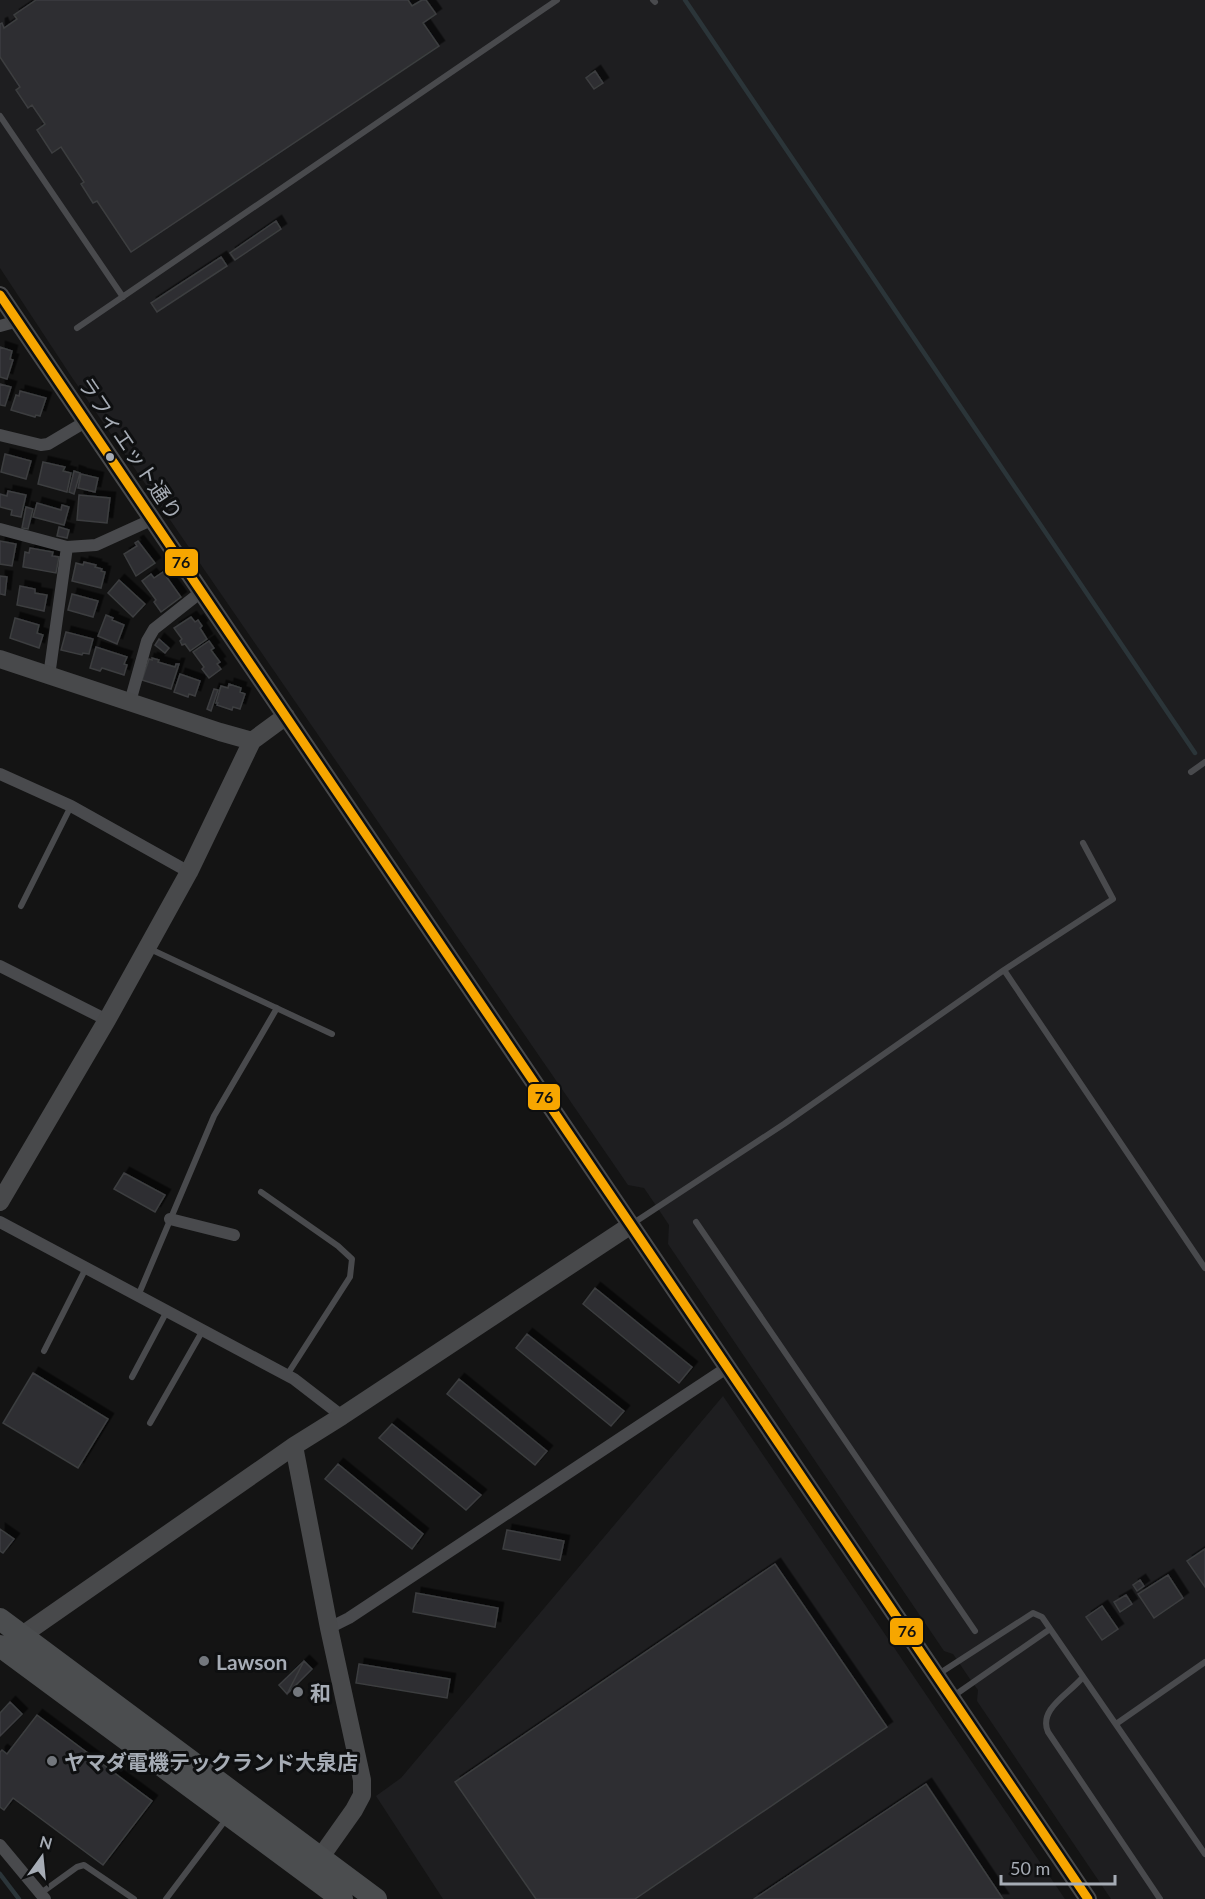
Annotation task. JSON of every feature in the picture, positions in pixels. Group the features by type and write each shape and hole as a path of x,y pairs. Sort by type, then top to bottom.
{"highway":[{"path":"0,1619 376,1899"},
{"path":"1,1648 342,1899"}],"street":[{"name":"ラフィエット通り","path":"0,295 9,324 85,422 1088,1899"},
{"path":"0,435 41,445 48,444 85,422"},
{"path":"0,529 67,547 96,545 151,520"},
{"path":"50,676 67,547"},
{"path":"130,702 147,641 154,629 201,592"},
{"path":"0,660 252,741"},
{"path":"0,1202 107,1020 189,872 252,741 286,716"},
{"path":"0,774 72,806 189,872"},
{"path":"0,966 107,1020"},
{"path":"170,1220 234,1236"},
{"path":"0,1221 287,1375 342,1416"},
{"path":"1,1648 294,1446 631,1225"},
{"path":"329,1628 359,1611 728,1367"},
{"path":"294,1446 329,1628 362,1780 362,1795 354,1810 320,1858"},
{"path":"0,1845 43,1896"}],"lane":[{"path":"77,328 557,0"},
{"path":"0,116 123,297"},
{"path":"1191,772 1205,762"},
{"path":"21,906 72,806"},
{"path":"631,1225 784,1124 1004,970 1113,898 1083,843"},
{"path":"148,947 332,1034"},
{"path":"1004,970 1205,1268"},
{"path":"138,1296 214,1116 277,1008"},
{"path":"261,1192 338,1246 352,1259 350,1277 287,1375"},
{"path":"696,1222 975,1631"},
{"path":"44,1351 87,1268"},
{"path":"132,1377 167,1311"},
{"path":"150,1423 203,1330"},
{"path":"937,1676 1032,1613 1042,1617 1205,1854"},
{"path":"952,1697 1050,1629"},
{"path":"1116,1724 1205,1662"},
{"path":"1083,1677 1054,1704 1046,1714 1044,1724 1160,1899"},
{"path":"166,1899 228,1816"},
{"path":"43,1896 77,1867 84,1865 134,1899"}],"shaded area":[{"path":"0,0 1205,0 1205,1899 1111,1899 977,1701 978,1690 953,1654 944,1651 668,1244 669,1225 657,1207 644,1188 628,1185 71,376 0,268"},
{"path":"723,1396 1065,1899 443,1899 376,1796 401,1778"}],"building":[{"path":"36,0 408,0 412,6 426,0 436,14 423,23 439,46 131,252 97,201 93,203 81,184 84,182 61,147 52,153 37,130 45,124 32,105 28,108 16,90 20,87 0,57 0,24 2,23 4,28 17,19 14,15"},
{"path":"595,71 603,83 594,89 586,78"},
{"path":"276,221 281,229 235,260 230,253"},
{"path":"221,257 227,266 157,312 151,303"},
{"path":"0,347 12,351 10,359 13,360 7,379 0,377"},
{"path":"0,384 11,387 5,406 0,405"},
{"path":"20,391 46,398 40,416 35,417 11,410 16,395 19,396"},
{"path":"5,454 31,461 26,479 1,472"},
{"path":"43,462 65,467 63,471 71,473 67,492 38,484"},
{"path":"74,471 80,473 74,494 69,492"},
{"path":"81,474 98,478 95,492 78,488"},
{"path":"8,491 26,495 21,517 11,515 12,510 0,507 0,494 7,496"},
{"path":"79,495 110,498 107,523 77,520"},
{"path":"37,503 61,510 62,505 69,507 64,525 33,517"},
{"path":"26,507 33,509 28,529 22,528"},
{"path":"59,527 69,530 67,538 57,536"},
{"path":"0,541 16,544 12,566 0,564"},
{"path":"138,541 155,563 136,576 124,554 137,546 135,543"},
{"path":"30,548 53,552 52,556 59,557 56,573 23,567 25,552 29,553"},
{"path":"84,562 96,565 95,567 105,572 101,588 72,581 76,563 83,565"},
{"path":"163,572 181,597 161,612 154,602 156,600 142,581 151,574 154,578"},
{"path":"0,576 7,577 5,595 0,594"},
{"path":"119,580 145,604 133,617 108,593"},
{"path":"20,586 35,589 35,593 47,595 44,611 17,605"},
{"path":"72,594 98,601 93,617 68,610"},
{"path":"106,615 124,625 117,644 98,636"},
{"path":"191,617 195,622 198,620 207,639 190,651 185,644 182,645 180,641 182,639 174,628"},
{"path":"15,618 39,625 37,633 43,635 39,648 10,638"},
{"path":"66,632 93,639 89,654 83,653 82,655 61,650"},
{"path":"159,639 169,648 165,653 155,645"},
{"path":"209,641 214,648 211,650 220,662 217,664 221,669 209,678 193,652"},
{"path":"96,647 127,657 124,664 127,665 124,675 102,668 100,671 90,668"},
{"path":"152,658 175,667 179,664 171,689 142,680 149,659 152,660"},
{"path":"180,674 200,681 195,696 189,694 188,697 174,692"},
{"path":"229,684 241,688 240,692 245,694 240,709 233,707 232,710 216,703 221,686 228,688"},
{"path":"214,689 218,690 211,711 207,709"},
{"path":"124,1173 165,1195 155,1212 114,1189"},
{"path":"595,1288 692,1367 679,1383 583,1304"},
{"path":"527,1334 624,1411 611,1426 516,1348"},
{"path":"33,1373 108,1419 78,1468 3,1423"},
{"path":"459,1379 547,1451 535,1465 447,1394"},
{"path":"392,1424 481,1495 466,1510 379,1438"},
{"path":"338,1464 423,1534 412,1549 325,1479"},
{"path":"0,1529 14,1539 3,1553 0,1551"},
{"path":"507,1530 564,1541 560,1560 503,1549"},
{"path":"1205,1549 1205,1587 1187,1561"},
{"path":"775,1564 887,1727 635,1899 536,1899 455,1782"},
{"path":"1168,1575 1183,1598 1154,1618 1138,1594"},
{"path":"1140,1580 1144,1586 1137,1591 1133,1585"},
{"path":"416,1593 498,1608 495,1627 413,1612"},
{"path":"1126,1595 1132,1604 1120,1612 1114,1602"},
{"path":"1102,1606 1118,1629 1102,1640 1086,1617"},
{"path":"304,1661 312,1669 287,1694"},
{"path":"304,1661 287,1694 279,1685"},
{"path":"359,1664 450,1679 447,1698 356,1683"},
{"path":"10,1702 22,1714 0,1736 0,1713"},
{"path":"37,1715 152,1801 103,1865 13,1798 4,1810 0,1807 0,1752 2,1750 7,1754"},
{"path":"926,1784 1003,1899 754,1899"}],"waterway":[{"path":"685,0 1195,753"},
{"path":"0,1874 19,1899"}],"transit line":[{"name":"76","path":"0,295 1088,1899"}],"place":[{"name":"Lawson","path":"204,1661"},
{"name":"和","path":"298,1692"},
{"name":"ヤマダ電機テックランド大泉店","path":"52,1761"}]}
